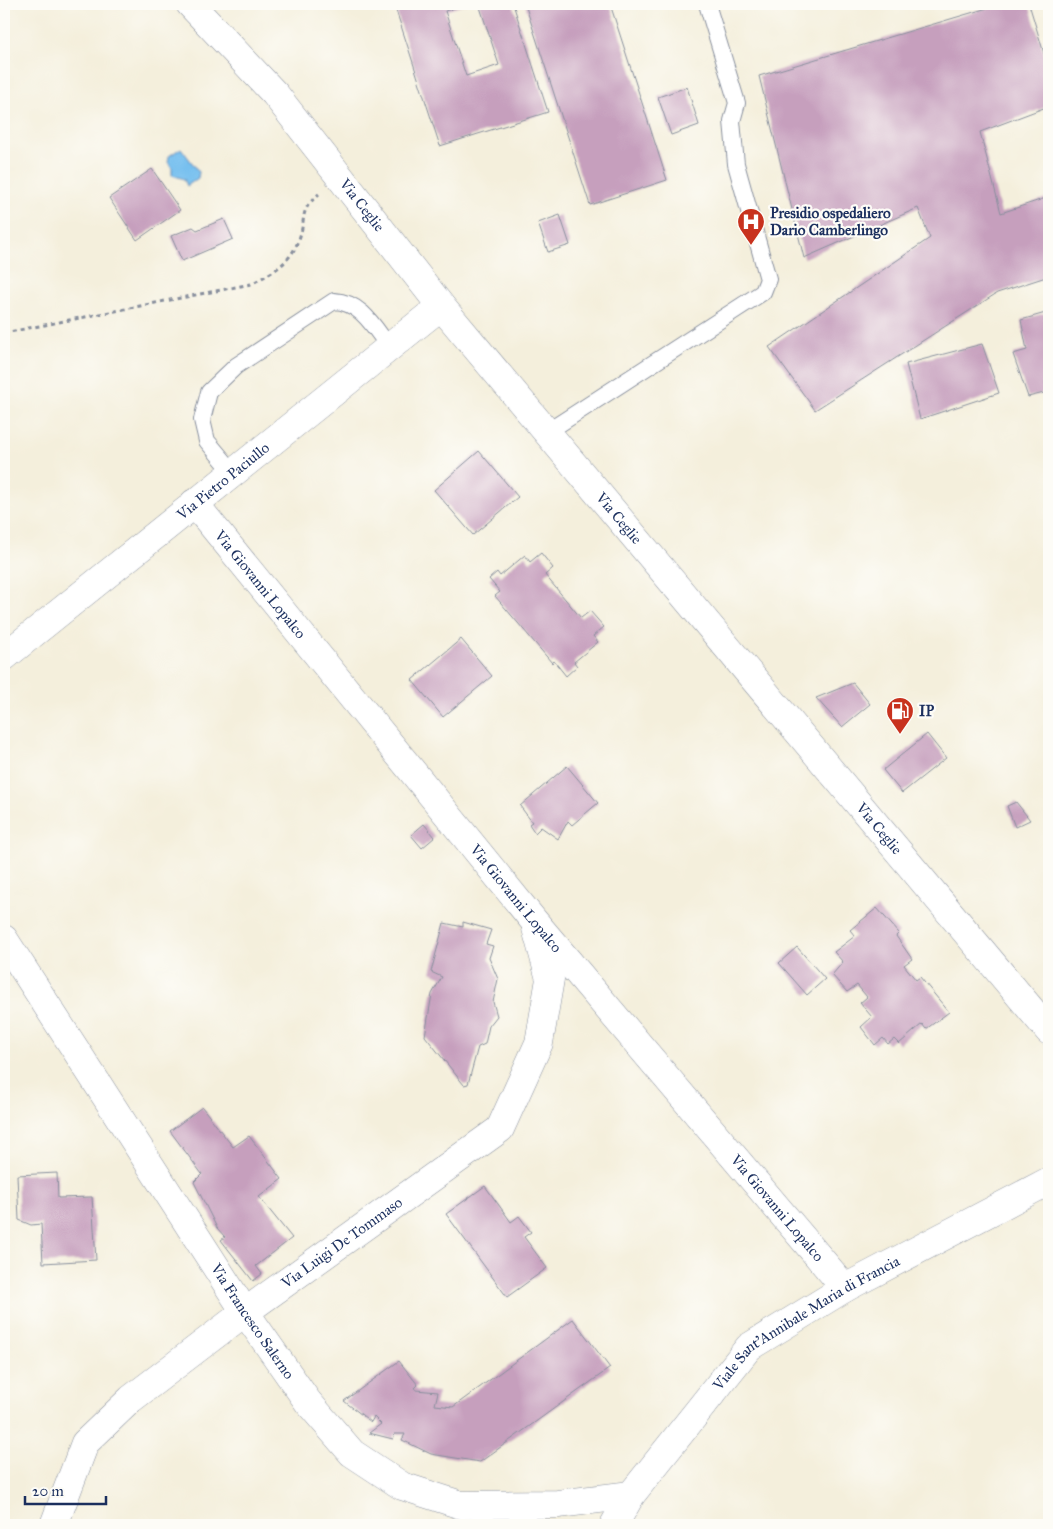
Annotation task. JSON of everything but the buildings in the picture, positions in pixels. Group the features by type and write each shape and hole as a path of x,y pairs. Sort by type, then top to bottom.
{"street":[{"name":"Via Ceglie","path":"190,4 275,94 442,306 1049,1031"},
{"name":"Via Pietro Paciullo","path":"4,657 442,306"},
{"name":"Via Giovanni Lopalco","path":"194,503 534,921 845,1288"},
{"name":"Via Luigi De Tommaso","path":"54,1525 85,1443 131,1399 246,1312 500,1129 539,1043 550,979 534,921"},
{"name":"Via Francesco Salerno","path":"4,938 246,1312 308,1402 352,1453 402,1486 461,1505 558,1504 631,1495"},
{"name":"Viale Sant'Annibale Maria di Francia","path":"614,1525 631,1495 749,1347 845,1288 1049,1182"}],"lane":[{"path":"547,432 764,292 768,279 736,164 732,121 737,103 707,4"},
{"path":"233,472 207,441 202,420 209,392 236,366 334,301 347,301 362,312 390,347"}],"path":[{"path":"4,333 251,284 280,268 299,240 306,205 340,177"}],"water":[{"path":"181,148 199,172 198,178 187,186 184,179 172,175 172,168 168,162 169,156"}],"place":[{"name":"Presidio ospedaliero Dario Camberlingo","path":"751,246"},
{"name":"IP","path":"900,735"}]}
